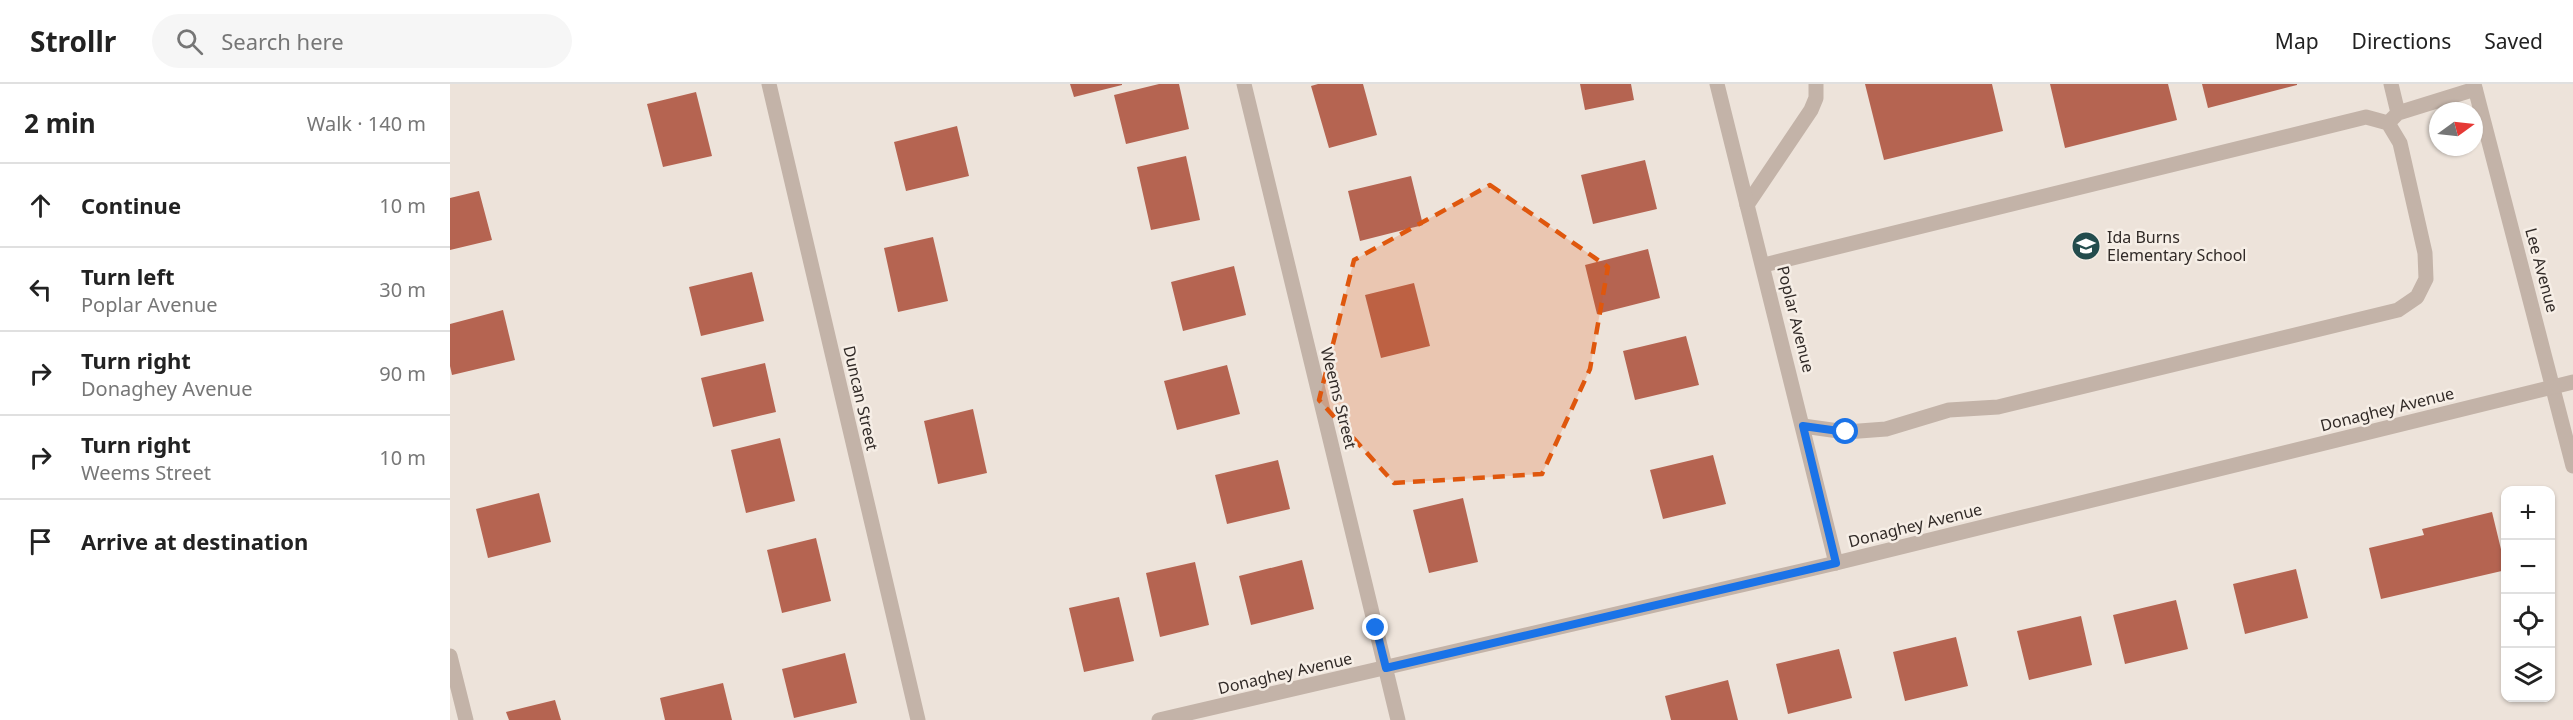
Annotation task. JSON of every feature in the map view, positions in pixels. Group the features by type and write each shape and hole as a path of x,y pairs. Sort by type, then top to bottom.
{"street":[{"name":"Duncan Street","path":"769,84 918,720"},
{"name":"Weems Street","path":"1244,84 1398,720"},
{"name":"Poplar Avenue","path":"1717,84 1764,265 1836,563"},
{"path":"1747,205 1811,110 1816,98 1816,84"},
{"path":"1803,426 1846,432 1886,429 1948,410 1998,407 2398,310 2417,297 2426,279 2425,253 2393,118 2391,84"},
{"path":"1764,265 2366,117 2393,118 2475,86"},
{"name":"Lee Avenue","path":"2475,86 2573,466"},
{"name":"Donaghey Avenue","path":"1159,720 1836,563 2573,382"},
{"path":"450,656 466,720"}],"highlighted area":[{"path":"1490,185 1608,267 1590,369 1542,474 1394,483 1319,400 1354,260"}],"building":[{"path":"1070,84 1122,84 1122,85 1074,97"},
{"path":"1159,84 1179,84 1189,129 1126,144 1114,95"},
{"path":"1363,84 1377,135 1329,148 1311,86"},
{"path":"1580,84 1631,84 1634,100 1585,110"},
{"path":"1865,84 1992,84 2003,131 1884,160"},
{"path":"2050,84 2168,84 2177,120 2065,148"},
{"path":"2202,84 2297,84 2297,85 2208,108"},
{"path":"696,92 712,156 663,167 647,104"},
{"path":"957,126 969,176 906,191 894,142"},
{"path":"1186,156 1200,220 1151,230 1137,167"},
{"path":"1645,160 1657,209 1593,224 1581,175"},
{"path":"1411,176 1423,225 1360,241 1348,191"},
{"path":"479,191 492,240 450,250 450,198"},
{"path":"933,237 948,301 898,312 884,248"},
{"path":"1648,249 1660,298 1597,314 1585,265"},
{"path":"1234,266 1246,315 1183,331 1171,282"},
{"path":"752,272 764,321 701,336 689,287"},
{"path":"1414,283 1430,346 1381,358 1365,295"},
{"path":"503,310 515,360 452,375 450,324"},
{"path":"1686,336 1699,385 1635,400 1623,351"},
{"path":"765,363 776,412 713,427 701,378"},
{"path":"1227,365 1240,414 1177,430 1164,381"},
{"path":"973,409 987,473 938,484 924,421"},
{"path":"780,438 795,501 746,513 731,450"},
{"path":"1713,455 1726,504 1663,519 1650,470"},
{"path":"1278,460 1290,509 1227,524 1215,475"},
{"path":"539,493 551,542 488,558 476,509"},
{"path":"1463,498 1478,562 1429,573 1413,510"},
{"path":"2492,512 2501,549 2501,571 2381,599 2369,548 2424,535 2422,529"},
{"path":"816,538 831,601 782,613 767,550"},
{"path":"1302,560 1314,609 1251,625 1239,576"},
{"path":"1195,562 1209,625 1160,637 1146,573"},
{"path":"2296,569 2308,618 2245,634 2233,584"},
{"path":"1119,597 1134,661 1084,672 1069,608"},
{"path":"2176,600 2188,649 2125,664 2113,615"},
{"path":"2081,616 2092,665 2029,680 2017,631"},
{"path":"1956,637 1968,686 1905,701 1893,652"},
{"path":"1839,649 1852,698 1788,714 1776,664"},
{"path":"845,653 857,703 794,718 782,669"},
{"path":"1728,680 1738,720 1671,720 1665,696"},
{"path":"723,683 732,720 665,720 660,698"},
{"path":"555,700 561,720 509,720 506,712"}],"place":[{"name":"Ida Burns Elementary School","path":"2086,246"}],"route":[{"path":"1376,628 1386,668 1836,563 1803,426 1846,432"}]}
